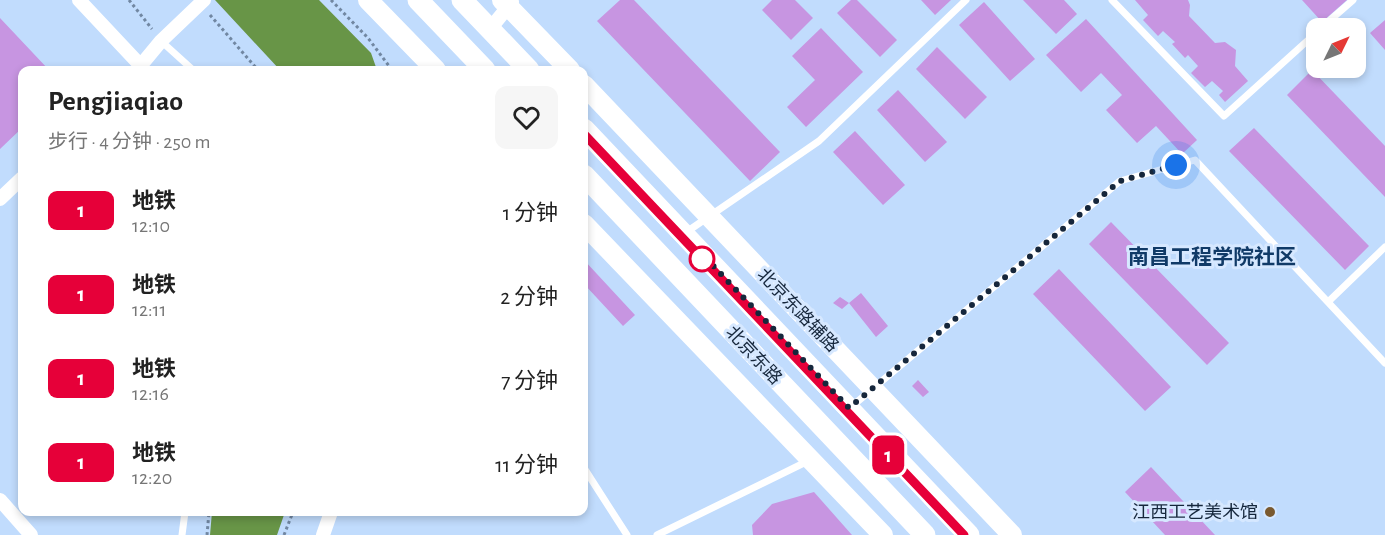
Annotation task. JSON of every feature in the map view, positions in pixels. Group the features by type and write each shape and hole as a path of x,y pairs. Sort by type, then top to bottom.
{"main road":[{"path":"368,0 432,66"},
{"path":"418,0 481,66"},
{"path":"462,0 525,66"},
{"path":"508,2 566,66"},
{"name":"北京东路辅路","path":"588,89 1012,535"},
{"name":"北京东路","path":"588,133 969,535"},
{"name":"北京东路","path":"588,179 925,535"},
{"path":"588,228 883,535"}],"street":[{"path":"79,0 137,66"},
{"path":"490,29 508,2"},
{"path":"141,66 161,41 204,4"},
{"path":"0,199 18,182"},
{"path":"0,500 32,535"},
{"path":"323,535 330,516"}],"lane":[{"path":"683,234 819,141 966,0"},
{"path":"1112,0 1224,116 1306,42"},
{"path":"1332,18 1353,0"},
{"path":"161,41 189,66"},
{"path":"849,408 1120,181 1195,160 1385,363"},
{"path":"1328,302 1385,247"},
{"path":"657,535 810,460"},
{"path":"588,474 627,535"},
{"path":"182,535 184,516"}],"path":[{"path":"129,0 161,41"},
{"path":"331,0 368,38 389,66"},
{"path":"204,4 255,66"},
{"path":"207,535 209,516"},
{"path":"284,535 291,516"}],"shaded area":[{"path":"215,0 319,0 371,53 376,66 276,66"},
{"path":"212,516 284,516 277,535 210,535"}],"building":[{"path":"620,0 634,0 780,152 750,181 597,21"},
{"path":"772,0 795,0 813,18 791,40 762,10"},
{"path":"851,0 857,0 897,40 880,57 837,13"},
{"path":"921,0 951,0 935,15"},
{"path":"1023,0 1064,0 1077,14 1056,34"},
{"path":"1135,0 1188,0 1189,16 1215,43 1225,42 1236,50 1235,66 1248,81 1225,102 1219,95 1223,91 1212,81 1205,87 1191,73 1198,66 1188,55 1185,58 1172,44 1175,42 1163,31 1158,36 1143,20 1148,15"},
{"path":"1302,0 1347,0 1327,18 1318,18"},
{"path":"984,2 1035,59 1010,81 959,25"},
{"path":"0,18 45,66 18,66 18,132 0,149"},
{"path":"1086,19 1197,140 1182,154 1156,126 1137,143 1106,110 1122,95 1101,73 1081,92 1046,55"},
{"path":"1385,20 1385,50 1370,33"},
{"path":"821,28 863,72 806,127 787,107 815,80 792,56"},
{"path":"937,47 987,97 965,119 916,69"},
{"path":"1306,76 1306,78 1320,78 1385,146 1385,197 1287,95"},
{"path":"898,90 947,142 925,162 877,110"},
{"path":"1254,128 1369,246 1345,270 1229,151"},
{"path":"855,131 905,185 883,205 833,152"},
{"path":"1111,222 1229,343 1207,365 1089,244"},
{"path":"588,264 635,315 623,326 588,288"},
{"path":"1059,269 1171,387 1145,411 1033,294"},
{"path":"861,293 888,326 876,337 849,303"},
{"path":"840,297 849,303 842,309 833,303"},
{"path":"918,380 929,392 923,397 912,386"},
{"path":"1151,467 1215,535 1165,535 1125,492"},
{"path":"814,492 852,535 753,535 752,525 772,504"}],"metro line":[{"name":"1","path":"588,138 964,535"}],"place":[{"name":"江西工艺美术馆","path":"1270,512"}],"district":[{"name":"南昌工程学院社区","path":"1212,257"}],"route":[{"path":"702,259 698,250 849,408 1120,181 1176,165"}]}
